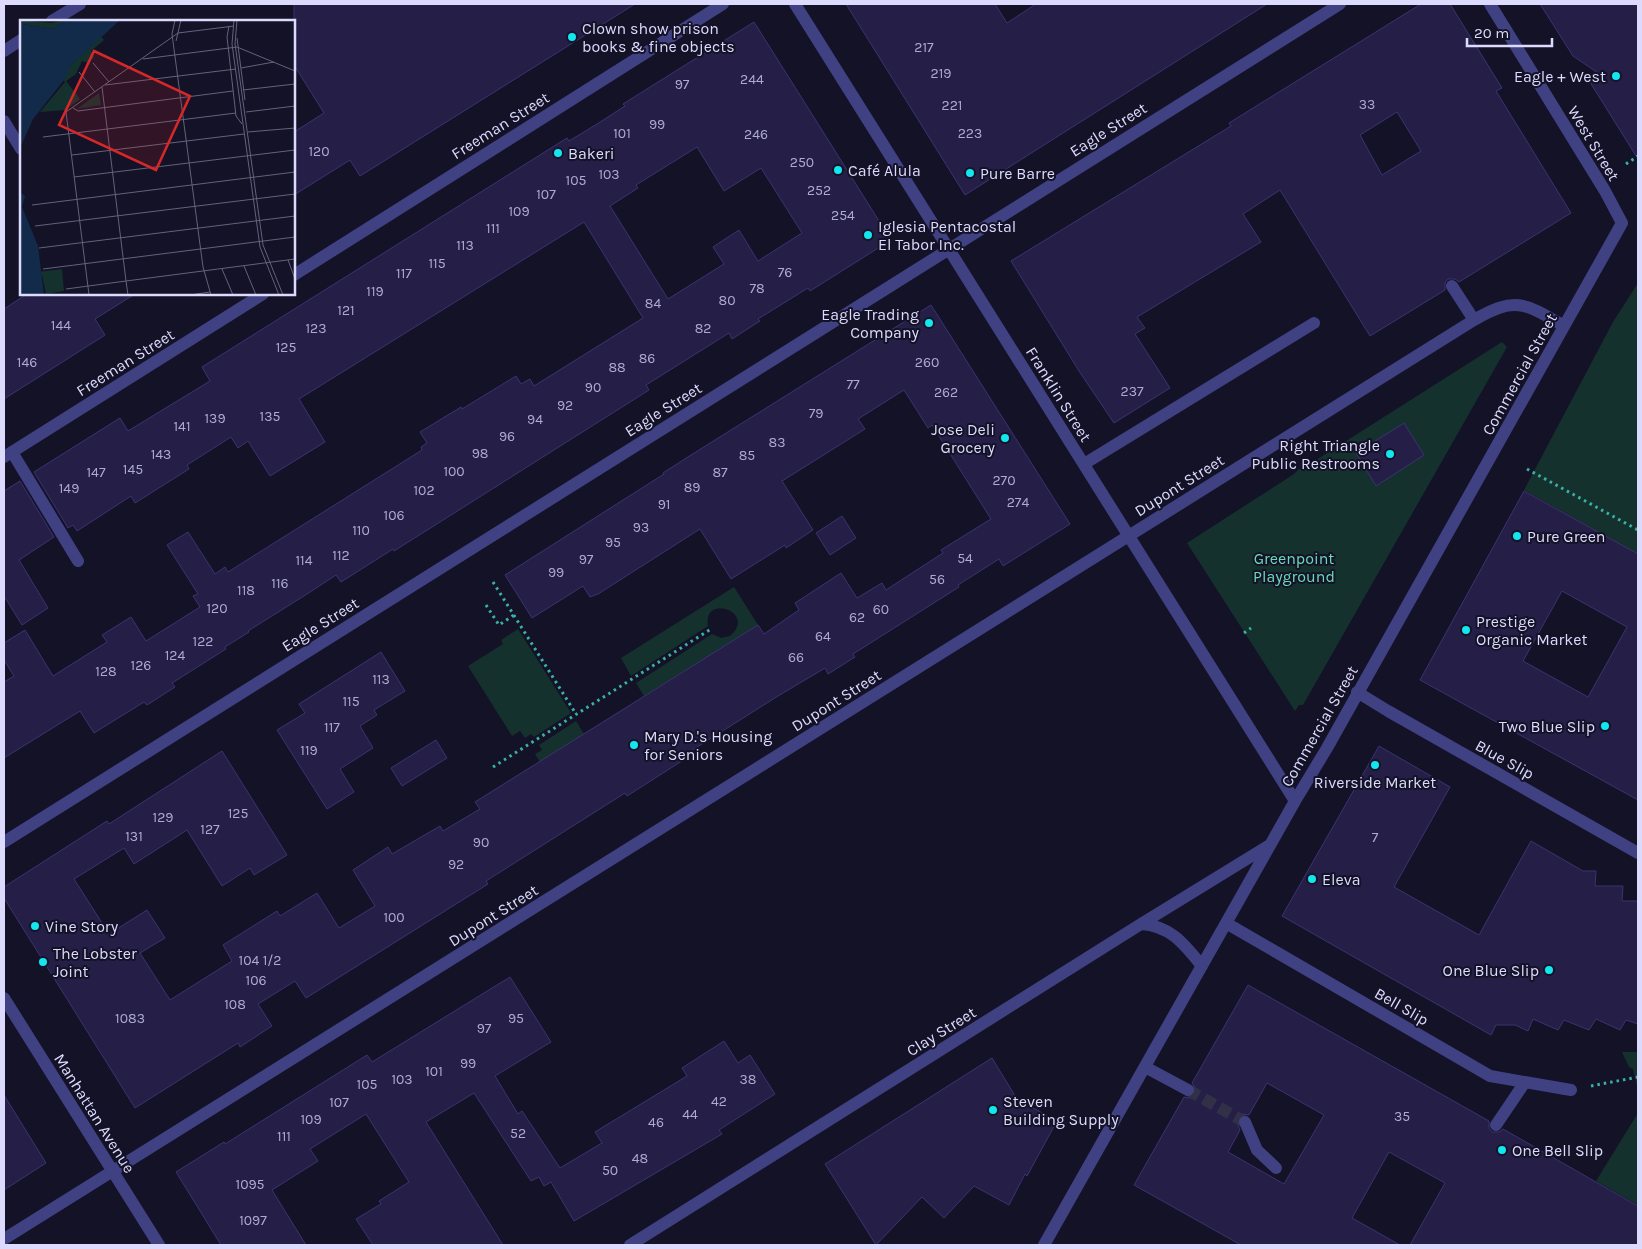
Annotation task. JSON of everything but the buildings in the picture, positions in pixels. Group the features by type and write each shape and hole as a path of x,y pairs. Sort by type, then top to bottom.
{"street":[{"path":"54,20 80,4"},
{"name":"Freeman Street","path":"295,273 723,4"},
{"name":"Franklin Street","path":"795,4 1295,800"},
{"name":"Eagle Street","path":"4,842 1340,4"},
{"name":"West Street","path":"1490,4 1605,191 1622,223"},
{"path":"4,51 20,41"},
{"path":"4,121 20,147"},
{"name":"Commercial Street","path":"1044,1245 1295,800 1327,748 1622,223"},
{"path":"1452,286 1474,320"},
{"name":"Freeman Street","path":"8,455 261,295"},
{"name":"Dupont Street","path":"4,1239 1474,320 1496,308 1516,304 1537,311 1564,326"},
{"path":"1084,464 1314,323"},
{"path":"8,455 78,561"},
{"name":"Blue Slip","path":"1358,692 1388,711 1638,853"},
{"name":"Clay Street","path":"630,1245 1270,845"},
{"name":"Bell Slip","path":"1226,923 1490,1076 1571,1090"},
{"path":"1141,924 1155,925 1171,934 1188,949 1202,966"},
{"name":"Manhattan Avenue","path":"4,998 159,1245"},
{"path":"1145,1067 1188,1090"},
{"path":"1496,1125 1525,1082"},
{"path":"1244,1122 1257,1150 1276,1168"}],"path":[{"path":"1626,164 1638,156"},
{"path":"1527,469 1638,530"},
{"path":"493,582 576,714"},
{"path":"486,605 499,625 514,615"},
{"path":"1244,633 1251,628"},
{"path":"493,767 711,630"},
{"path":"1571,1090 1638,1077"}],"green space":[{"path":"1638,283 1638,554 1524,490 1613,322"},
{"name":"Greenpoint Playground","path":"1502,342 1507,347 1303,705 1299,705 1295,711 1187,543 1299,469 1302,469"},
{"path":"734,587 758,625 644,696 636,683 712,634 721,638 730,636 737,627 738,620 734,614 727,610 720,608 713,610 708,616 708,626 631,676 621,658"},
{"path":"518,629 571,713 534,737 531,734 525,738 520,731 512,736 468,666 503,644 501,640"},
{"path":"576,721 584,734 540,762 535,754 542,750 539,745"},
{"path":"1622,1052 1638,1052 1638,1090 1633,1069 1629,1067"},
{"path":"1638,1113 1638,1205 1596,1181"}],"tunnel":[{"path":"1188,1090 1245,1122"}],"place":[{"name":"Clown show prison books & fine objects","path":"572,37"},
{"name":"Eagle + West","path":"1616,76"},
{"name":"Bakeri","path":"558,153"},
{"name":"Café Alula","path":"838,170"},
{"name":"Pure Barre","path":"970,173"},
{"name":"Iglesia Pentacostal El Tabor Inc.","path":"868,235"},
{"name":"Eagle Trading Company","path":"929,323"},
{"name":"Jose Deli Grocery","path":"1005,438"},
{"name":"Right Triangle Public Restrooms","path":"1390,454"},
{"name":"Pure Green","path":"1517,536"},
{"name":"Prestige Organic Market","path":"1466,630"},
{"name":"Two Blue Slip","path":"1605,726"},
{"name":"Mary D.'s Housing for Seniors","path":"634,745"},
{"name":"Riverside Market","path":"1375,765"},
{"name":"Eleva","path":"1312,879"},
{"name":"Vine Story","path":"35,926"},
{"name":"The Lobster Joint","path":"43,962"},
{"name":"One Blue Slip","path":"1549,970"},
{"name":"Steven Building Supply","path":"993,1110"},
{"name":"One Bell Slip","path":"1502,1150"}]}
